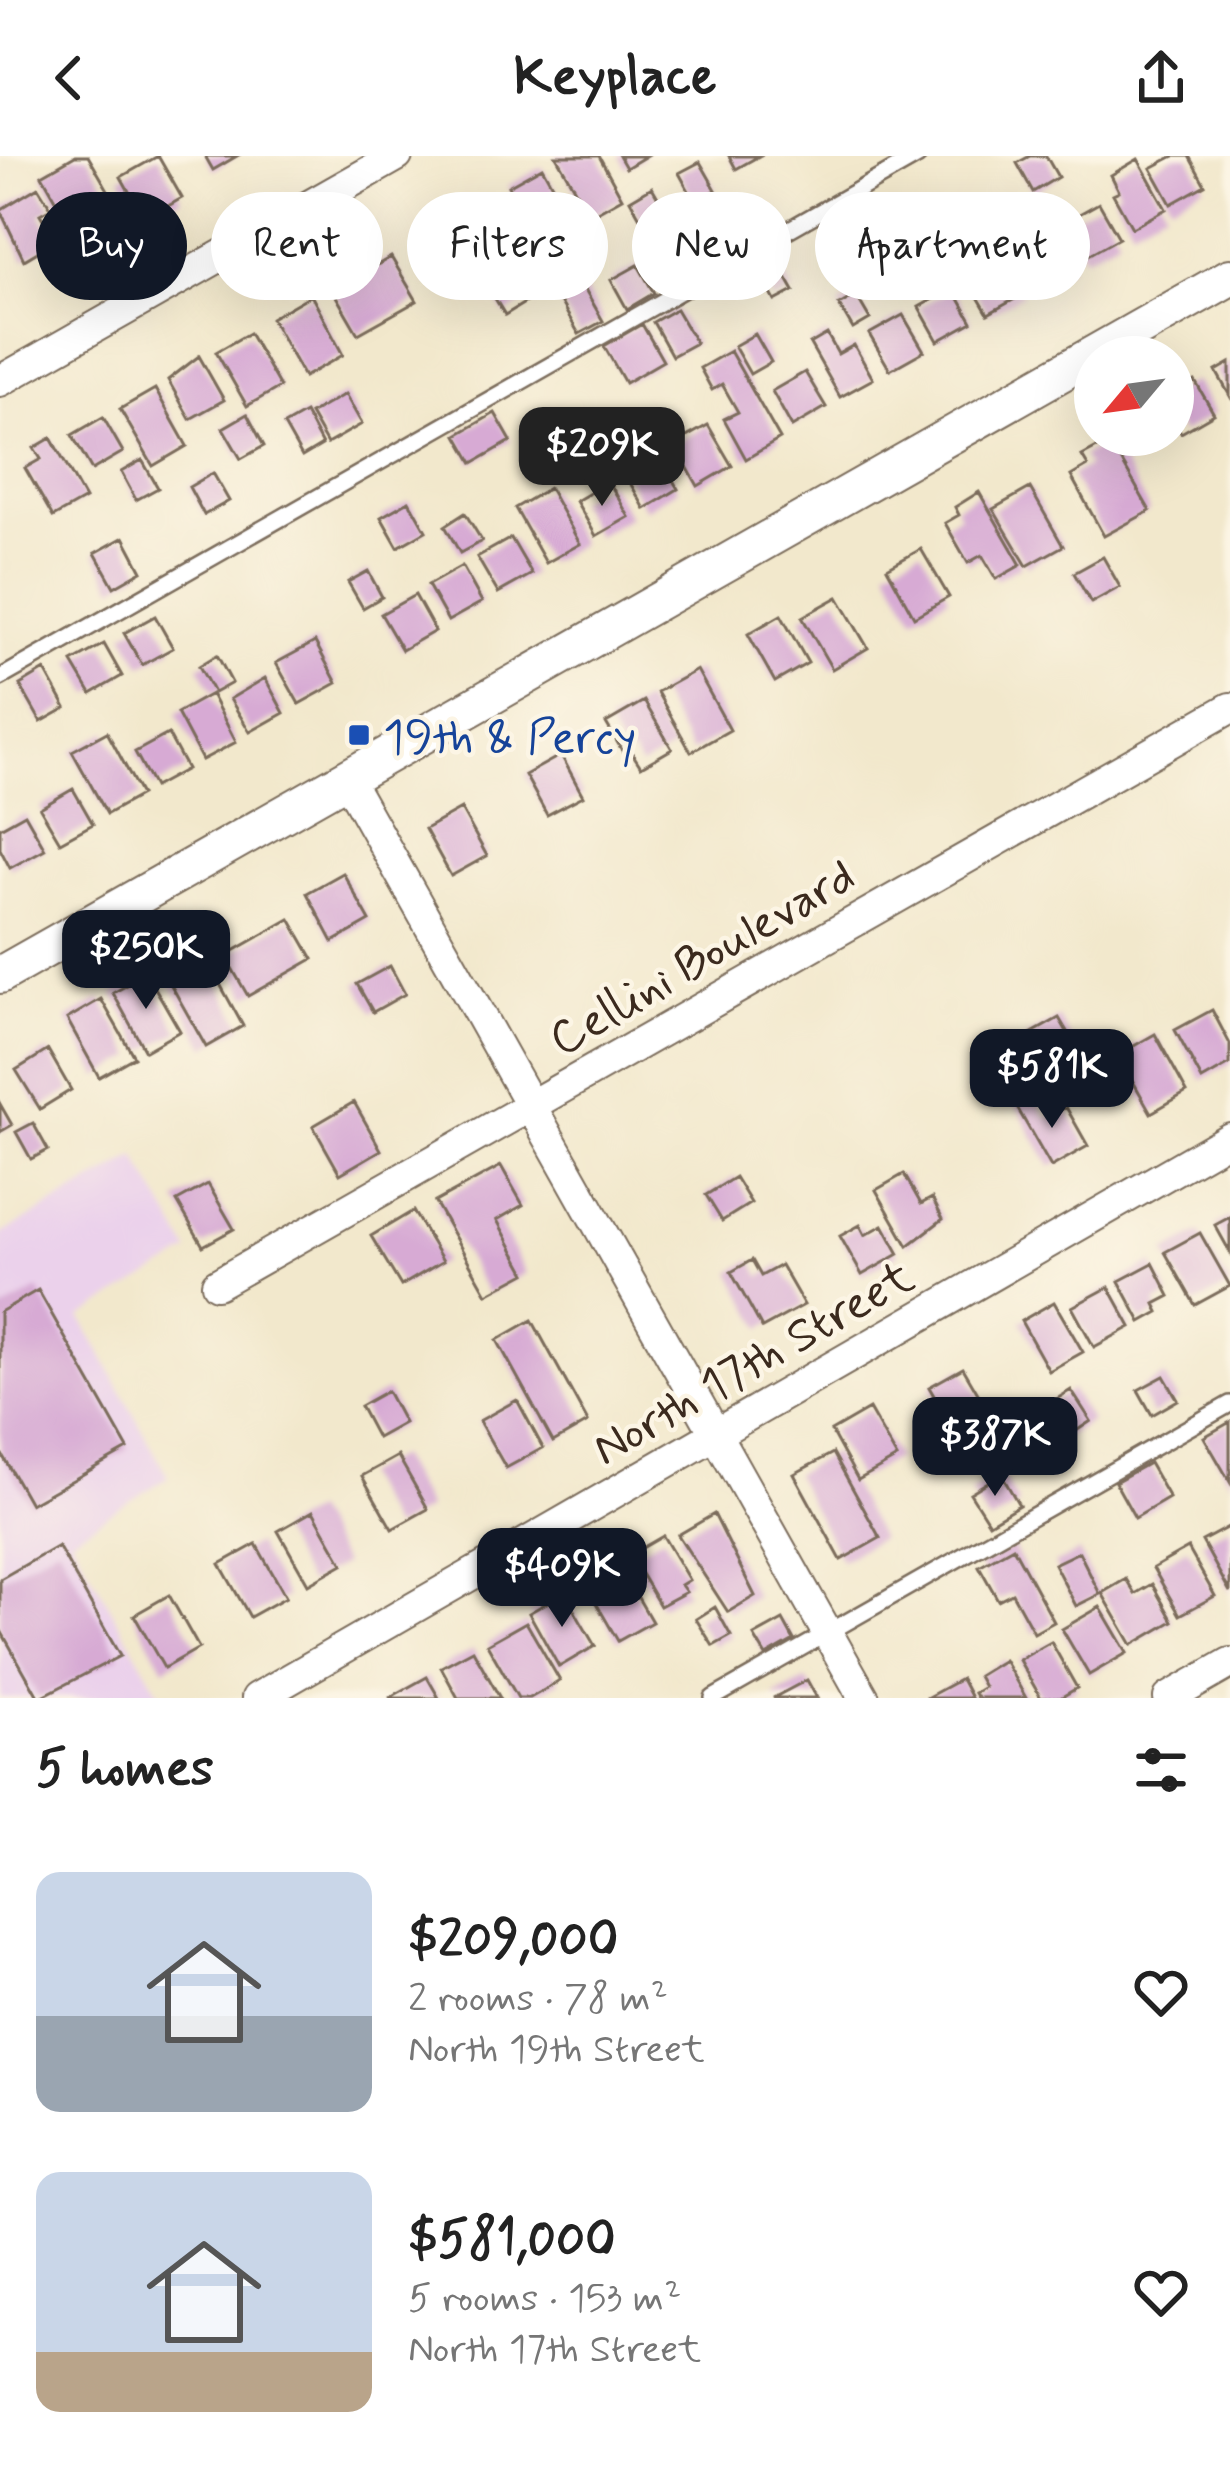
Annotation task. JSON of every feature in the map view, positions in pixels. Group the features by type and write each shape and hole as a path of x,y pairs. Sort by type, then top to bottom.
{"street":[{"path":"0,381 397,156"},
{"path":"0,975 1230,277"},
{"name":"Cellini Boulevard","path":"217,1284 1230,708"},
{"path":"347,779 864,1698"},
{"name":"North 17th Street","path":"257,1698 1230,1138"},
{"path":"1169,1698 1230,1663"}],"lane":[{"path":"0,678 918,156"},
{"path":"713,1698 1230,1404"}],"shaded area":[{"path":"136,1157 190,1252 81,1317 168,1477 71,1538 162,1698 0,1698 0,1235"}],"building":[{"path":"75,156 88,156 109,192 52,192 42,175"},
{"path":"158,156 179,192 129,192 121,177"},
{"path":"205,156 237,156 213,170"},
{"path":"556,156 599,156 622,198 608,206 608,192 576,192"},
{"path":"619,156 646,156 626,168"},
{"path":"729,156 759,156 736,169"},
{"path":"1030,156 1046,156 1058,177 1033,192 1017,163"},
{"path":"1174,156 1189,156 1205,185 1171,204 1151,168"},
{"path":"1138,159 1166,209 1132,228 1113,194 1119,191 1111,175"},
{"path":"700,162 716,190 689,192 679,173"},
{"path":"542,167 556,192 511,192 508,186"},
{"path":"38,187 36,253 24,260 0,210"},
{"path":"1099,203 1119,238 1090,254 1090,208"},
{"path":"391,257 407,284 407,300 417,301 358,334 338,300 383,300 383,262"},
{"path":"632,268 632,300 642,300 627,309 611,280"},
{"path":"302,300 314,300 343,355 304,377 271,318"},
{"path":"496,300 525,300 526,302 505,315"},
{"path":"559,300 591,300 603,321 579,334"},
{"path":"859,300 870,319 853,329 839,305"},
{"path":"932,300 960,300 972,322 938,341 919,307"},
{"path":"980,300 1013,300 988,314"},
{"path":"676,309 696,343 672,356 653,322"},
{"path":"903,315 924,351 890,370 869,334"},
{"path":"642,324 663,361 625,383 604,346"},
{"path":"249,333 280,387 247,406 216,352"},
{"path":"755,334 771,362 750,374 734,346"},
{"path":"827,334 838,354 854,345 873,379 840,397 810,344"},
{"path":"730,351 780,439 746,459 724,419 738,412 722,384 712,390 700,368"},
{"path":"199,356 224,400 190,419 168,380"},
{"path":"1230,363 1230,396 1216,371"},
{"path":"805,372 826,407 792,427 772,391"},
{"path":"1194,382 1214,414 1194,426"},
{"path":"155,389 187,446 153,466 120,409"},
{"path":"345,394 362,424 327,444 310,414"},
{"path":"595,411 609,436 595,443 581,418"},
{"path":"305,413 322,445 302,457 284,425"},
{"path":"495,413 511,441 473,463 457,435"},
{"path":"247,414 264,446 241,459 223,428"},
{"path":"103,417 123,452 92,470 72,435"},
{"path":"708,425 732,466 698,486 674,444"},
{"path":"51,438 85,499 53,517 25,468 41,459 34,448"},
{"path":"658,454 678,489 645,509 625,474"},
{"path":"1082,456 1119,456 1150,511 1104,536 1071,476 1088,466"},
{"path":"142,460 158,488 136,500 121,472"},
{"path":"213,473 229,501 204,515 189,487"},
{"path":"609,482 629,517 596,536 576,501"},
{"path":"549,488 580,544 546,563 515,508"},
{"path":"1030,488 1063,546 1027,566 993,509"},
{"path":"979,492 1021,565 996,579 982,555 968,563 945,523 959,515 955,507"},
{"path":"409,501 426,531 398,547 381,517"},
{"path":"465,513 482,541 460,553 445,526"},
{"path":"124,537 142,571 114,587 95,553"},
{"path":"511,538 532,574 498,593 477,557"},
{"path":"921,549 949,597 914,617 887,568"},
{"path":"1103,557 1120,587 1091,603 1074,573"},
{"path":"462,566 482,602 448,621 428,585"},
{"path":"368,571 382,597 363,608 348,582"},
{"path":"415,595 435,631 402,650 381,614"},
{"path":"838,597 868,648 832,669 802,617"},
{"path":"781,615 808,663 775,682 748,634"},
{"path":"155,616 173,648 142,665 124,633"},
{"path":"315,642 337,683 299,704 276,663"},
{"path":"104,644 122,676 91,694 72,662"},
{"path":"217,655 232,683 214,693 199,666"},
{"path":"45,670 66,708 41,722 20,685"},
{"path":"697,670 730,730 691,752 657,692"},
{"path":"265,678 284,713 250,732 230,699"},
{"path":"211,694 236,742 202,760 177,713"},
{"path":"644,701 672,749 641,767 632,753 626,757 606,723"},
{"path":"107,732 141,795 107,814 72,751"},
{"path":"168,734 187,769 154,787 135,752"},
{"path":"561,755 583,796 547,815 525,775"},
{"path":"73,789 93,824 60,842 40,808"},
{"path":"461,809 487,856 451,876 425,829"},
{"path":"25,814 45,849 10,868 0,849 0,828"},
{"path":"343,873 370,921 333,942 307,893"},
{"path":"290,919 313,959 248,996 225,956"},
{"path":"204,955 243,1026 206,1047 166,976"},
{"path":"390,966 405,994 373,1012 357,984"},
{"path":"147,974 180,1031 145,1051 113,993"},
{"path":"101,999 134,1057 99,1077 67,1019"},
{"path":"1212,1010 1230,1044 1230,1064 1202,1080 1175,1030"},
{"path":"1059,1018 1076,1047 1042,1066 1025,1037"},
{"path":"1155,1034 1187,1092 1151,1113 1118,1055"},
{"path":"48,1050 71,1090 40,1109 16,1070"},
{"path":"1033,1094 1047,1118 1066,1107 1088,1146 1051,1167 1015,1104"},
{"path":"354,1102 381,1150 340,1174 313,1126"},
{"path":"0,1104 12,1125 0,1132"},
{"path":"33,1123 48,1150 31,1159 16,1132"},
{"path":"501,1166 523,1205 497,1220 526,1273 487,1294 435,1202"},
{"path":"904,1174 921,1204 932,1198 943,1219 908,1246 876,1190"},
{"path":"735,1177 751,1203 722,1221 706,1195"},
{"path":"208,1184 234,1229 203,1246 177,1201"},
{"path":"413,1211 443,1261 401,1286 371,1236"},
{"path":"1230,1217 1230,1252 1215,1225"},
{"path":"860,1225 865,1235 883,1225 899,1254 862,1275 840,1236"},
{"path":"1200,1233 1230,1286 1195,1305 1165,1252"},
{"path":"752,1260 761,1276 781,1265 804,1305 762,1328 731,1272"},
{"path":"1153,1263 1170,1296 1155,1304 1159,1312 1141,1322 1119,1281"},
{"path":"1109,1287 1131,1327 1094,1347 1072,1307"},
{"path":"38,1290 128,1449 30,1504 0,1451 0,1312"},
{"path":"1054,1302 1083,1352 1049,1371 1021,1321"},
{"path":"532,1320 588,1422 553,1442 497,1340"},
{"path":"963,1368 1004,1438 991,1446 983,1433 962,1445 929,1387"},
{"path":"1164,1376 1178,1400 1152,1415 1138,1390"},
{"path":"1071,1390 1091,1421 1057,1444 1036,1412"},
{"path":"387,1391 404,1423 377,1438 360,1406"},
{"path":"517,1400 543,1448 506,1468 479,1421"},
{"path":"869,1409 897,1458 858,1480 831,1431"},
{"path":"1230,1422 1230,1482 1204,1437"},
{"path":"833,1453 880,1538 841,1560 794,1474"},
{"path":"398,1456 428,1509 392,1529 362,1476"},
{"path":"1149,1463 1169,1498 1135,1518 1115,1482"},
{"path":"1001,1474 1019,1505 989,1523 970,1493"},
{"path":"313,1511 343,1564 308,1584 278,1531"},
{"path":"714,1514 755,1596 728,1612 678,1535"},
{"path":"1230,1526 1230,1592 1202,1541"},
{"path":"663,1536 689,1580 681,1585 686,1592 660,1606 630,1555"},
{"path":"256,1544 286,1597 250,1617 220,1564"},
{"path":"58,1546 120,1656 39,1698 0,1629 0,1579"},
{"path":"1013,1547 1054,1622 1034,1633 1012,1593 998,1600 979,1566"},
{"path":"1188,1548 1215,1596 1180,1615 1153,1568"},
{"path":"1079,1552 1100,1594 1076,1606 1054,1564"},
{"path":"618,1563 652,1622 618,1641 584,1582"},
{"path":"1126,1579 1135,1594 1152,1584 1173,1621 1132,1645 1102,1593"},
{"path":"564,1593 595,1646 559,1667 529,1613"},
{"path":"169,1595 199,1648 164,1668 134,1615"},
{"path":"715,1607 731,1636 713,1646 696,1619"},
{"path":"1100,1607 1127,1653 1089,1675 1062,1629"},
{"path":"783,1620 794,1640 766,1656 754,1636"},
{"path":"526,1622 560,1681 530,1698 518,1698 487,1644"},
{"path":"1051,1642 1077,1688 1060,1698 1041,1698 1019,1660"},
{"path":"473,1650 500,1698 458,1698 441,1667"},
{"path":"1004,1660 1026,1698 977,1698 974,1693 984,1687 978,1676"},
{"path":"427,1677 439,1698 389,1698"},
{"path":"961,1679 971,1698 926,1698"},
{"path":"807,1680 817,1698 773,1698"}],"place":[{"name":"19th & Percy","path":"359,735"}]}
